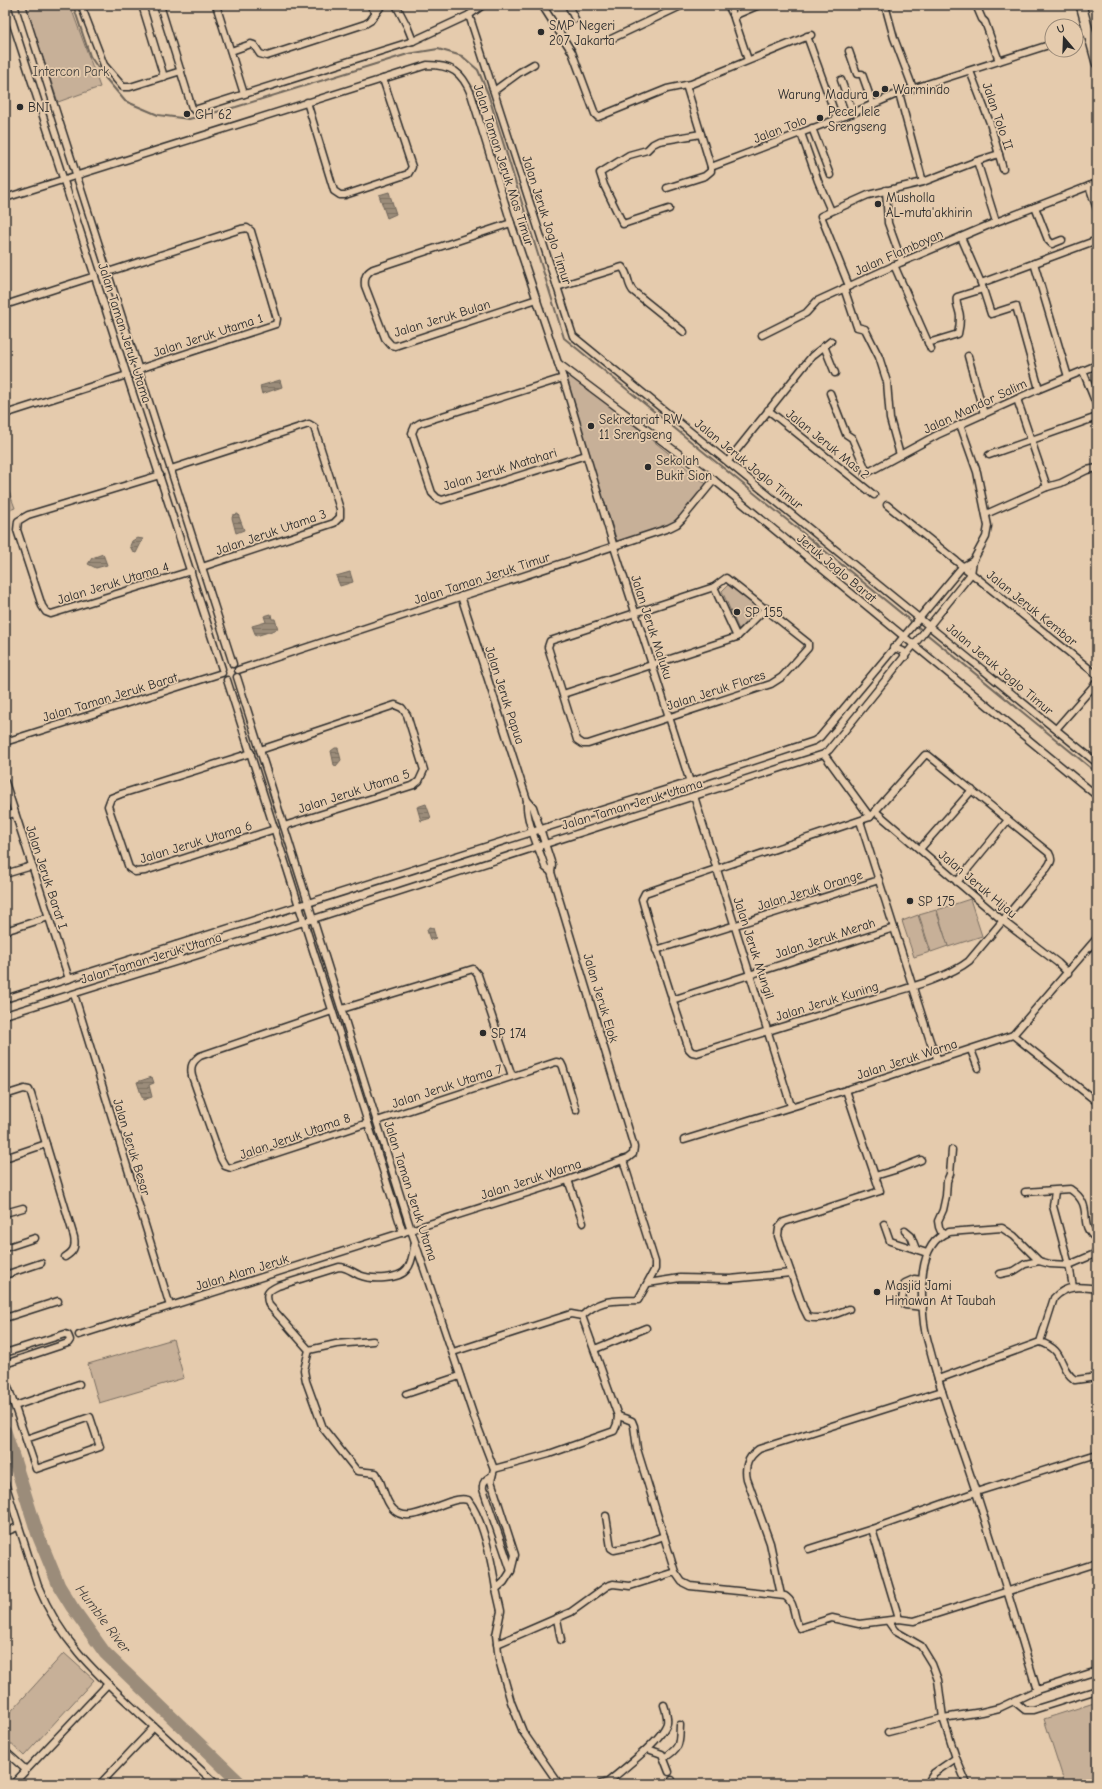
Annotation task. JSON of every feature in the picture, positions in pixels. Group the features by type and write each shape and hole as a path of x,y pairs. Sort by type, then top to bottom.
{"main road":[{"path":"1082,5 1097,63"}],"street":[{"name":"Jalan Taman Jeruk Utama","path":"7,5 191,571 222,671"},
{"name":"Jalan Taman Jeruk Utama","path":"22,5 232,664"},
{"path":"82,5 104,65 123,87 130,87 181,71"},
{"path":"142,5 164,77"},
{"path":"160,5 193,109 413,41 469,15 483,5"},
{"path":"216,5 244,94"},
{"path":"370,5 376,13"},
{"path":"230,51 251,44 254,45 260,54 267,56 365,24 370,21 382,5"},
{"path":"396,5 413,41"},
{"path":"542,5 572,52 596,116 600,117 667,89 686,86 809,36 837,119"},
{"path":"568,5 575,20"},
{"path":"611,39 672,7 683,5"},
{"path":"728,5 734,17 734,21 748,60"},
{"path":"734,17 759,5"},
{"path":"885,5 894,38 913,88"},
{"path":"976,5 999,61"},
{"name":"Jalan Jeruk Joglo Timur","path":"469,15 573,336 728,461 917,620 930,625 1097,763"},
{"path":"1084,33 1088,31"},
{"name":"Jalan Tolo","path":"667,188 705,176 711,171 711,167 853,113 899,93 1044,47"},
{"path":"849,51 857,74 862,74 873,105"},
{"path":"494,91 520,72 534,64"},
{"name":"Jalan Taman Jeruk Mas Timur","path":"5,198 77,174 427,65 438,65 458,72 471,94 511,223 563,378 614,547"},
{"name":"Jalan Tolo II","path":"970,71 990,123 1003,169"},
{"path":"307,102 334,191 340,195 345,195 408,174 412,167 383,78"},
{"path":"841,80 853,113"},
{"path":"686,86 711,167"},
{"path":"899,93 923,182"},
{"path":"812,128 830,175"},
{"path":"800,133 831,211"},
{"path":"670,210 623,224 604,185 600,173 629,155 647,150 659,141 701,134"},
{"path":"900,455 890,419 888,387 882,363 866,329 857,327 846,287 820,216 868,194 923,182 976,161 999,154"},
{"path":"976,161 996,222"},
{"name":"Jalan Flamboyan","path":"762,335 806,313 817,301 846,287 996,222 1097,183"},
{"path":"1089,186 1097,209"},
{"path":"886,190 888,223 902,262"},
{"path":"1035,207 1048,240 1052,244 1062,240"},
{"name":"Jalan Jeruk Bulan","path":"511,223 373,269 367,273 364,280 365,286 385,338 391,345 395,346 537,299"},
{"name":"Jalan Jeruk Utama 1","path":"108,272 241,229 247,228 251,231 277,319 276,324 139,369"},
{"path":"961,237 982,286 991,314 1016,306 1039,389"},
{"path":"894,266 929,346 958,334 958,322 960,318 956,301 957,297 1034,263 1097,240"},
{"path":"1034,263 1068,377"},
{"path":"557,287 622,267 627,274 630,286 634,291 684,332"},
{"path":"5,305 95,276"},
{"path":"728,461 812,356 831,341"},
{"path":"824,346 835,373"},
{"path":"968,356 984,414"},
{"name":"Jeruk Joglo Barat","path":"558,363 714,480 905,634 1097,796"},
{"name":"Jalan Mandor Salim","path":"830,393 846,434 852,438 866,473 960,424 1097,365"},
{"path":"1083,370 1097,406"},
{"path":"5,414 127,375"},
{"name":"Jalan Jeruk Matahari","path":"563,378 420,423 415,426 412,433 432,492 437,498 442,500 586,455"},
{"path":"1017,399 1047,487"},
{"name":"Jalan Jeruk Mas 2","path":"768,410 874,495"},
{"path":"989,455 1097,417"},
{"name":"Jalan Jeruk Utama 3","path":"171,469 309,424 314,427 340,509 340,518 334,523 202,567"},
{"path":"887,505 971,574 974,561 987,533 988,526 977,472 960,424"},
{"path":"986,514 1047,487 1061,483 1087,470 1097,468"},
{"name":"Jalan Jeruk Utama 4","path":"160,475 28,515 18,521 17,530 42,606 46,612 51,614 191,571"},
{"name":"Jalan Taman Jeruk Timur","path":"237,674 461,596 614,547 677,524 714,480"},
{"name":"Jalan Jeruk Maluku","path":"614,547 690,782"},
{"path":"962,567 974,561"},
{"name":"Jalan Taman Jeruk Utama","path":"5,999 541,830 817,740 962,567"},
{"name":"Jalan Taman Jeruk Utama","path":"5,1015 304,922 538,845 824,754 829,750 916,644 971,574"},
{"name":"Jalan Jeruk Kembar","path":"971,574 1097,675"},
{"name":"Jalan Jeruk Flores","path":"724,579 728,579 806,639 808,648 782,677 771,684 584,744 577,740 548,647 550,641 636,613 714,587 724,579"},
{"path":"714,587 737,637"},
{"name":"Jalan Jeruk Papua","path":"461,596 527,800 533,807 545,843"},
{"path":"563,694 653,666 737,637 766,608"},
{"path":"893,648 903,651 905,657"},
{"path":"227,664 232,664 237,674 231,680 227,680 222,671 227,664"},
{"name":"Jalan Taman Jeruk Barat","path":"5,742 222,671"},
{"name":"Jalan Taman Jeruk Utama","path":"237,674 411,1230 474,1417 494,1469"},
{"name":"Jalan Taman Jeruk Utama","path":"227,680 403,1232"},
{"path":"1056,729 1097,682"},
{"name":"Jalan Jeruk Utama 5","path":"260,750 394,705 402,708 407,715 424,770 419,781 414,785 284,826"},
{"name":"Jalan Jeruk Utama 6","path":"251,753 121,794 111,798 108,806 129,868 135,872 145,871 275,829"},
{"path":"824,754 870,817"},
{"name":"Jalan Jeruk Kuning","path":"926,755 928,755 1049,853 1052,858 1003,921 969,961 960,968 913,986 697,1053 692,1052 689,1049 656,950 642,899 645,893 860,822 870,817 876,811 926,755"},
{"name":"Jalan Jeruk Barat I","path":"5,782 69,979"},
{"path":"920,849 972,790"},
{"name":"Jalan Jeruk Mungil","path":"694,796 769,1031 791,1106"},
{"name":"Jalan Jeruk Papua","path":"527,800 526,809 538,845"},
{"name":"Jalan Jeruk Hijau","path":"876,811 1003,921 1068,972"},
{"path":"5,816 15,813"},
{"path":"957,882 1008,820"},
{"path":"860,822 930,1041 938,1060"},
{"name":"Jalan Jeruk Elok","path":"545,843 552,865 551,872 629,1130 634,1151 628,1158 623,1160"},
{"name":"Jalan Jeruk Elok","path":"538,845 545,867 551,872"},
{"path":"5,874 32,866"},
{"name":"Jalan Jeruk Orange","path":"656,950 879,880"},
{"path":"5,931 49,917"},
{"name":"Jalan Jeruk Merah","path":"672,1000 894,928"},
{"path":"1097,938 1013,1036 1097,1102"},
{"path":"176,945 180,960"},
{"name":"Jalan Jeruk Utama 7","path":"342,1009 473,969 478,975 512,1076 377,1121"},
{"name":"Jalan Jeruk Besar","path":"74,994 170,1306"},
{"name":"Jalan Jeruk Utama 8","path":"332,1012 200,1056 193,1062 190,1068 192,1076 221,1159 225,1166 231,1168 368,1123"},
{"name":"Jalan Jeruk Warna","path":"684,1140 1013,1036"},
{"path":"971,1050 978,1068"},
{"path":"512,1076 556,1062 561,1063 576,1110"},
{"path":"5,1095 24,1089 29,1090 76,1245 73,1252 65,1257"},
{"path":"846,1090 880,1191 784,1222 779,1228 778,1236 803,1307 808,1317 814,1319 825,1317 850,1308"},
{"path":"5,1158 46,1144"},
{"path":"942,1234 938,1227 938,1221 943,1210 946,1196 952,1150"},
{"path":"582,1316 596,1304 604,1301 638,1300 655,1269 655,1262 623,1160"},
{"name":"Jalan Jeruk Warna","path":"411,1230 568,1180 623,1160"},
{"path":"875,1176 921,1160"},
{"path":"568,1180 583,1224"},
{"path":"1025,1192 1070,1189 1080,1197 1084,1204 1088,1232 1097,1239"},
{"path":"1055,1191 1052,1206 1073,1287"},
{"path":"5,1214 23,1208"},
{"path":"884,1224 890,1241 927,1253"},
{"path":"1036,1690 976,1492 938,1379 927,1338 923,1307 923,1280 927,1253 942,1234 949,1232 1002,1228 1014,1236 1039,1261"},
{"name":"Jalan Alam Jeruk","path":"79,1335 411,1230"},
{"path":"905,1231 911,1236 916,1249"},
{"path":"5,1248 35,1238"},
{"path":"309,1350 269,1306 267,1293 270,1289 339,1267 364,1276 394,1277 403,1274 408,1268 415,1241"},
{"path":"1000,1274 1014,1271 1025,1264 1039,1261 1050,1264 1068,1265 1097,1254"},
{"path":"5,1275 41,1263"},
{"path":"648,1283 680,1278 730,1279 791,1273"},
{"path":"923,1280 914,1279 905,1283 902,1300 905,1305 923,1307"},
{"path":"1040,1342 1054,1298 1064,1289 1073,1287 1097,1289"},
{"path":"5,1318 58,1301"},
{"path":"453,1352 571,1314 582,1316"},
{"path":"496,1589 504,1582 511,1571 515,1555 492,1481 494,1469 549,1454 614,1430 617,1424 618,1416 582,1316"},
{"path":"595,1349 646,1328"},
{"path":"5,1353 65,1334 68,1335 70,1340 68,1343 5,1364"},
{"path":"309,1350 336,1344 373,1341"},
{"path":"938,1379 1040,1342 1055,1349 1068,1373 1075,1380 1097,1377"},
{"path":"309,1350 304,1370 306,1381 323,1428 357,1471 376,1473 392,1508 398,1514 408,1516 456,1499 468,1500 472,1506 488,1548 492,1564 501,1611 496,1634 497,1644 501,1671 510,1702 523,1732 559,1784"},
{"path":"406,1394 460,1376"},
{"path":"5,1378 36,1469 100,1447 90,1417 26,1439"},
{"path":"15,1406 79,1384"},
{"path":"781,1594 770,1543 747,1479 746,1469 749,1458 759,1449 942,1391"},
{"path":"618,1416 632,1422 634,1426 637,1449 675,1572 682,1582 690,1586 781,1594 792,1602 800,1628 832,1618 854,1624 900,1619 919,1620 1097,1564"},
{"path":"809,1549 872,1529 976,1492 1097,1454"},
{"path":"492,1476 482,1485 511,1571"},
{"path":"5,1483 18,1528 38,1586 52,1617 80,1656 216,1784"},
{"path":"606,1516 611,1548 614,1550 638,1545 664,1536"},
{"path":"5,1532 18,1528"},
{"path":"872,1529 900,1619"},
{"path":"497,1644 571,1612 607,1586 613,1584 630,1586 675,1572"},
{"path":"556,1619 560,1640"},
{"path":"888,1621 895,1631 914,1640 926,1652 938,1680 942,1718 967,1784"},
{"path":"888,1732 942,1718 982,1712 1014,1701 1036,1690 1097,1672"},
{"path":"13,1784 108,1684"},
{"path":"1014,1701 1025,1710 1033,1710 1097,1690"},
{"path":"601,1784 609,1783 648,1749 667,1723 664,1705"},
{"path":"664,1758 677,1749 679,1745 680,1725"},
{"path":"100,1784 154,1726"},
{"path":"648,1749 662,1754 669,1772"},
{"path":"5,1751 26,1770"},
{"path":"927,1784 934,1773 956,1758"}],"shaded area":[{"path":"1089,5 1097,5 1097,33"},
{"path":"389,192 396,214 387,218 379,195"},
{"path":"280,380 282,387 262,394 260,386"},
{"path":"238,514 244,530 236,533 232,518 233,515"},
{"path":"137,538 143,539 136,553 133,552 130,546 132,541"},
{"path":"103,554 107,565 96,568 88,564 92,558"},
{"path":"350,572 353,582 340,586 336,576"},
{"path":"271,614 272,619 275,619 278,629 256,636 252,626 266,622 264,616"},
{"path":"338,748 341,760 336,766 334,765 331,751"},
{"path":"426,804 431,818 421,821 417,807"},
{"path":"429,927 433,928 436,938 430,940 427,930"},
{"path":"152,1077 154,1083 149,1085 152,1097 143,1100 137,1082"}],"green space":[{"name":"Intercon Park","path":"25,5 70,5 100,87 58,102"},
{"path":"560,365 710,487 678,524 618,544"},
{"path":"5,481 15,508 5,512"},
{"path":"728,585 760,610 740,632 722,591"},
{"path":"970,899 982,936 948,947 937,910"},
{"path":"936,910 948,946 931,952 919,915"},
{"path":"918,915 930,952 914,957 902,921"},
{"path":"173,1339 184,1378 99,1403 88,1364"},
{"path":"64,1653 94,1680 24,1756 5,1738 5,1718"},
{"path":"1097,1702 1097,1779 1082,1784 1065,1784 1044,1719"}],"waterway":[{"path":"73,5 90,56 102,74 125,101 158,115 189,119 236,107 408,54 438,49 462,56 478,70 488,94 564,338 1097,773"},
{"name":"Humble River","path":"5,1431 38,1535 59,1586 72,1607 105,1653 241,1784"}],"place":[{"name":"SMP Negeri 207 Jakarta","path":"541,32"},
{"name":"Warmindo","path":"885,89"},
{"name":"Warung Madura","path":"876,94"},
{"name":"BNI","path":"20,107"},
{"name":"GH 62","path":"187,114"},
{"name":"Pecel lele Srengseng","path":"820,118"},
{"name":"Musholla AL-muta'akhirin","path":"878,204"},
{"name":"Sekretariat RW 11 Srengseng","path":"591,426"},
{"name":"Sekolah Bukit Sion","path":"648,467"},
{"name":"SP 155","path":"737,612"},
{"name":"SP 175","path":"910,901"},
{"name":"SP 174","path":"483,1033"},
{"name":"Masjid Jami Himawan At Taubah","path":"877,1292"}]}
